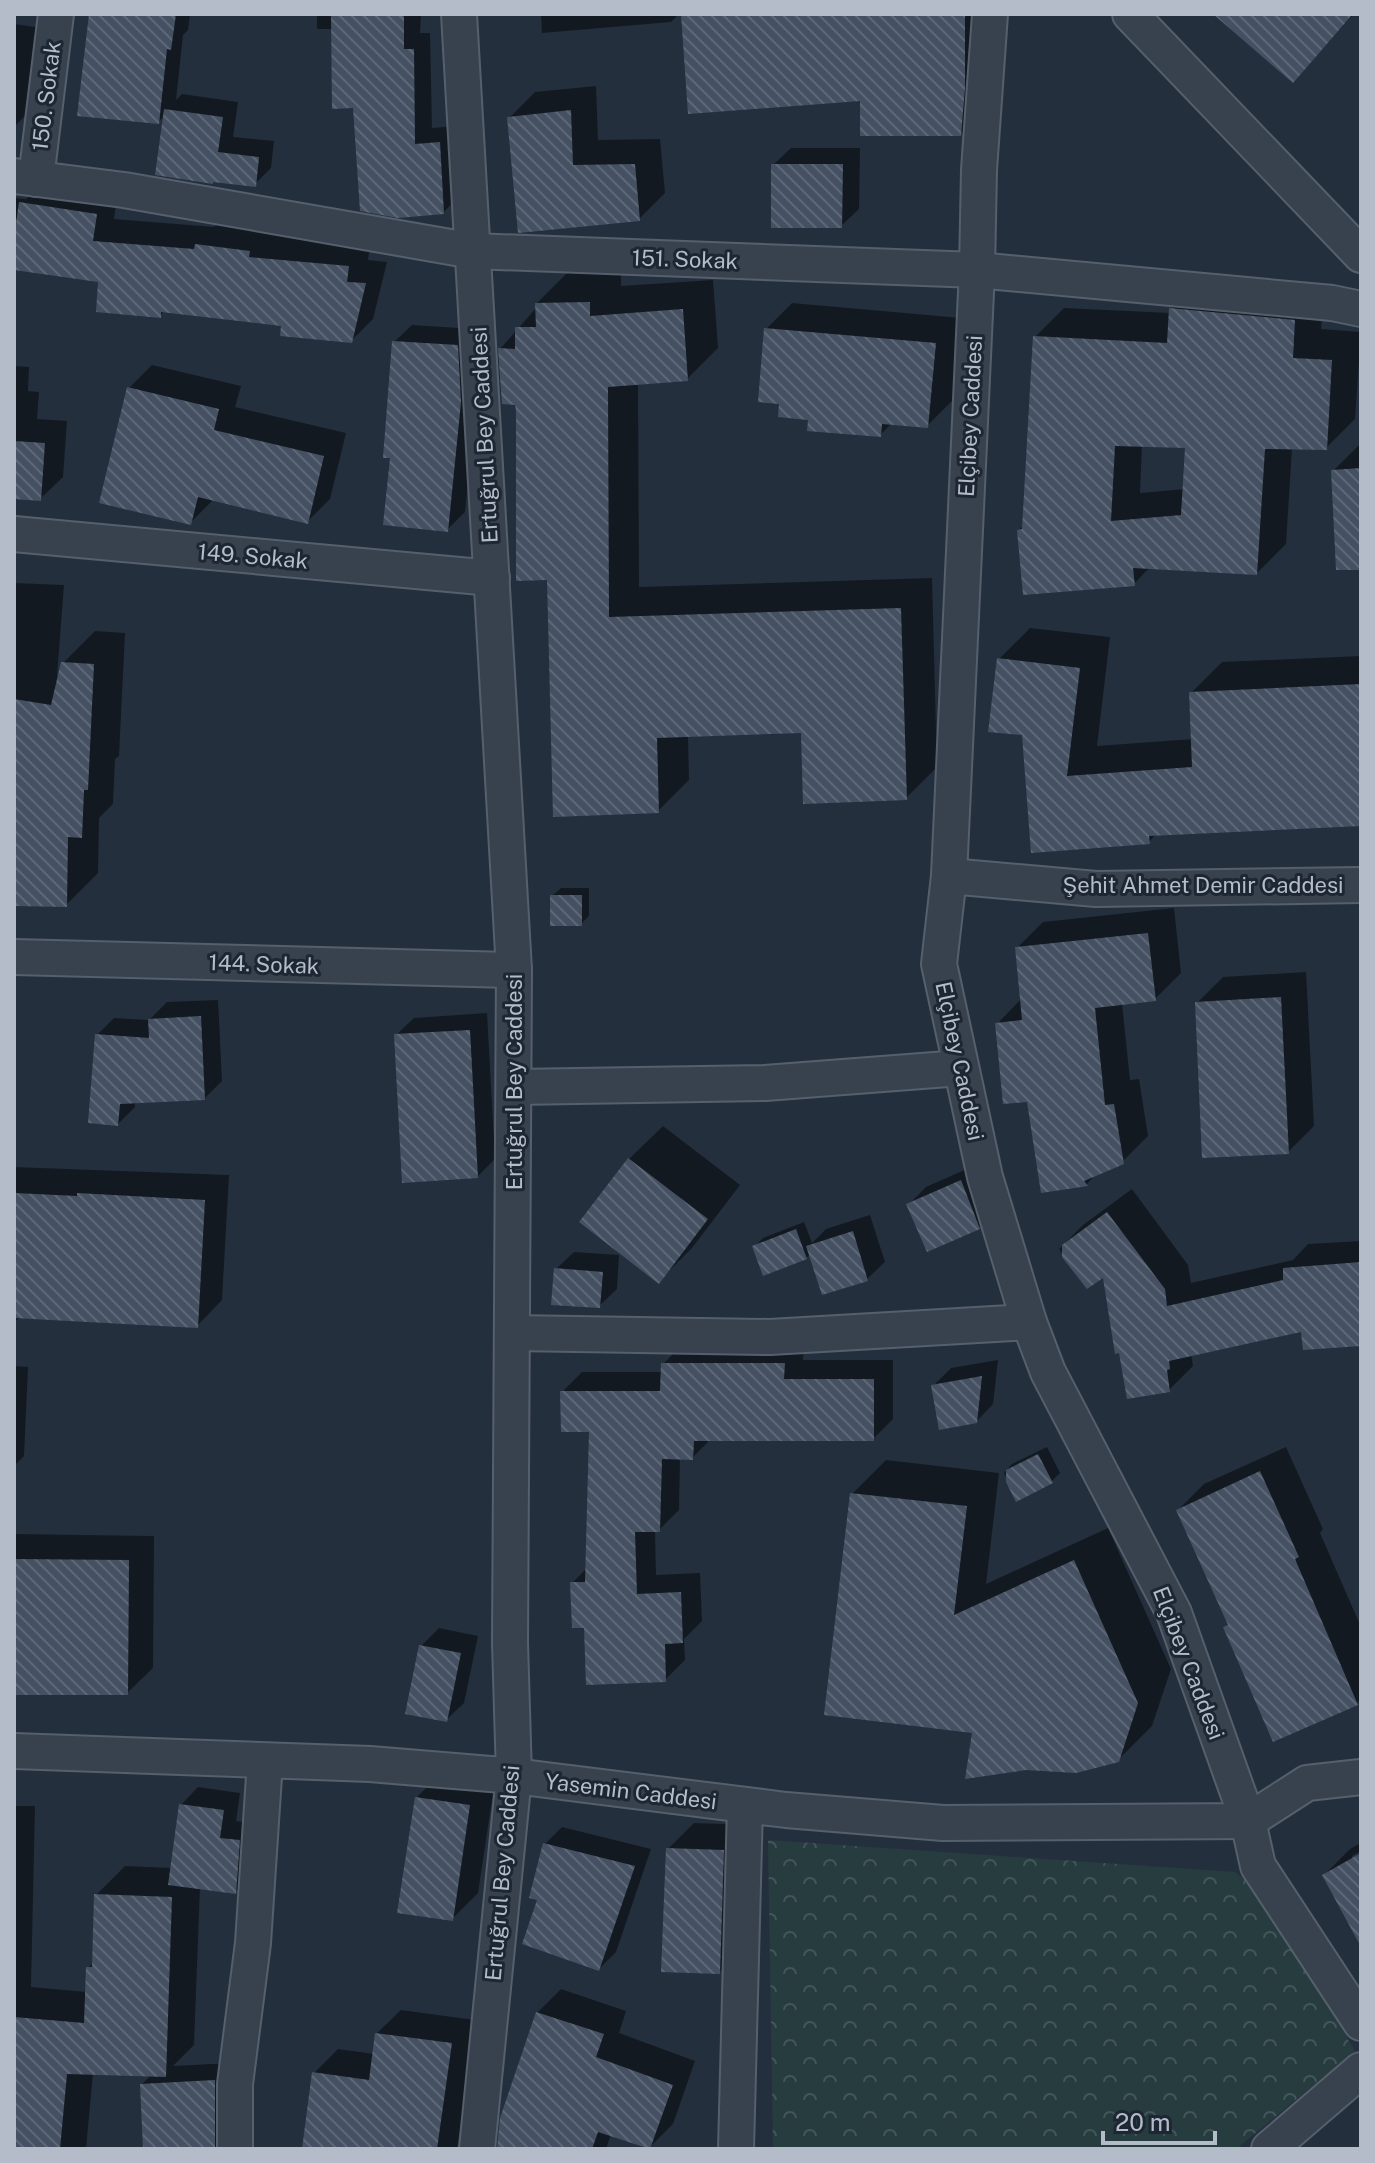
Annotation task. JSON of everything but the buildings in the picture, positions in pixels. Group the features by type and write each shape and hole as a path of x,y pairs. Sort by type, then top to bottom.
{"street":[{"name":"150. Sokak","path":"25,178 56,14"},
{"name":"Ertuğrul Bey Caddesi","path":"459,14 514,970 515,1087 510,1643 514,1776 477,2149"},
{"name":"Elçibey Caddesi","path":"990,14 979,170 949,876 939,964 985,1177 1029,1322 1048,1372 1174,1613 1248,1821 1258,1866 1361,2023"},
{"path":"1130,14 1361,255"},
{"name":"151. Sokak","path":"25,178 124,190 473,251 977,270 1332,303 1361,309"},
{"name":"149. Sokak","path":"14,534 492,578"},
{"name":"Şehit Ahmet Demir Caddesi","path":"949,876 1096,889 1361,885"},
{"name":"144. Sokak","path":"14,957 514,970"},
{"path":"515,1087 765,1083 961,1068"},
{"path":"513,1333 770,1337 1029,1322"},
{"name":"Yasemin Caddesi","path":"14,1751 370,1764 514,1776 745,1805 943,1823 1248,1821"},
{"path":"235,2149 235,2084 253,1943 265,1761"},
{"path":"1248,1821 1307,1783 1361,1777"},
{"path":"736,2149 745,1805"},
{"path":"1269,2149 1361,2070"}],"green space":[{"path":"768,1840 1235,1872 1259,1891 1355,2051 1236,2149 773,2149"}]}
